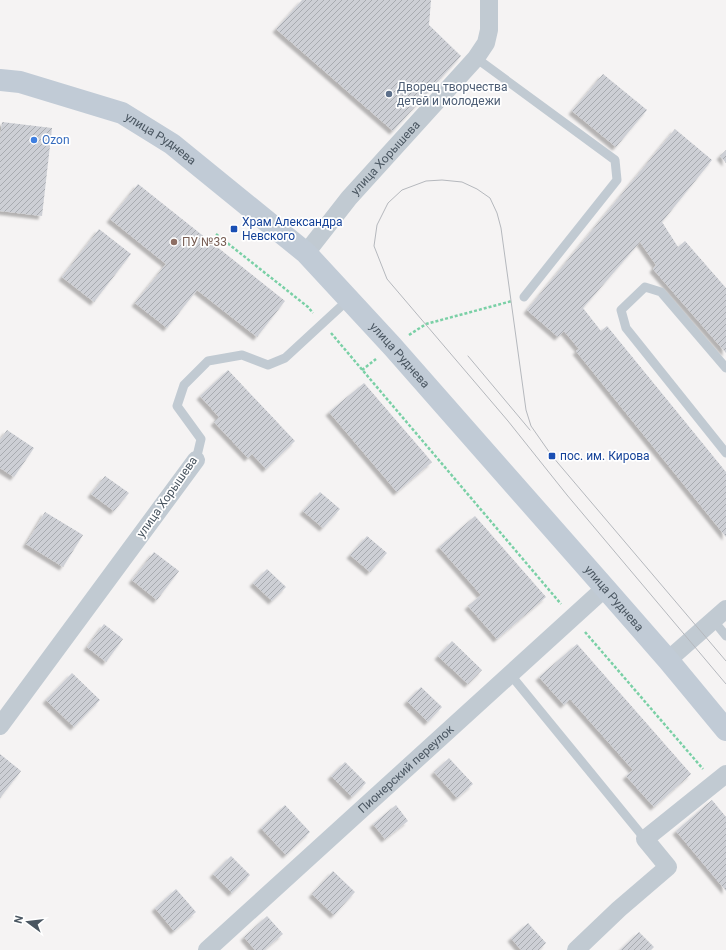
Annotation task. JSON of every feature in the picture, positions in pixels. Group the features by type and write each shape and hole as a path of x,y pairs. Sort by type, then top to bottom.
{"main road":[{"name":"улица Руднева","path":"0,80 20,82 122,114 172,144 306,253 392,346 668,660 726,730"}],"street":[{"name":"улица Хорышева","path":"306,253 349,198 476,58 486,43 489,30 489,0"},
{"name":"улица Хорышева","path":"0,726 196,460"},
{"name":"Пионерский переулок","path":"207,950 605,588"},
{"path":"668,660 719,614"},
{"path":"576,950 619,909 668,867 645,839 720,779"}],"lane":[{"path":"476,58 615,160 617,180 524,297"},
{"path":"726,368 661,292 645,286 621,310 626,328 726,453"},
{"name":"улица Хорышева","path":"196,460 201,440 177,406 184,385 208,361 242,355 268,365 285,358 350,299"},
{"path":"719,614 726,636"},
{"path":"510,674 645,839"}],"path":[{"path":"216,234 308,307 572,617 720,779"},
{"path":"362,370 392,346 426,324 524,297"}],"building":[{"name":"Дворец творчества детей и молодежи","path":"302,0 431,0 429,25 461,56 393,131 276,29"},
{"path":"603,74 647,110 616,147 572,111"},
{"path":"2,122 52,128 42,216 0,211 0,138"},
{"path":"675,129 712,160 662,222 678,247 685,241 726,288 726,353 653,269 656,265 640,242 583,308 601,331 607,326 726,472 726,537 576,351 579,349 564,331 558,337 527,310"},
{"path":"726,150 726,163 720,156"},
{"name":"ПУ №33","path":"138,184 285,301 257,337 197,290 167,328 135,303 166,264 110,219"},
{"path":"99,229 131,254 94,302 62,277"},
{"path":"228,370 295,441 266,469 252,454 248,458 214,422 219,417 200,396"},
{"path":"364,383 432,462 397,492 329,412"},
{"path":"7,430 34,448 14,477 0,468 0,440"},
{"path":"105,476 129,493 114,511 91,494"},
{"path":"320,492 340,509 323,528 303,511"},
{"path":"45,512 83,535 63,567 26,544"},
{"path":"475,516 546,597 497,639 468,606 481,595 439,547"},
{"path":"367,536 387,553 370,572 350,555"},
{"path":"154,552 179,571 157,600 132,580"},
{"path":"267,569 286,587 272,601 253,583"},
{"path":"104,624 123,639 106,662 87,647"},
{"path":"452,641 482,670 468,684 438,656"},
{"path":"577,644 691,774 654,807 626,776 633,770 570,699 564,705 539,677"},
{"path":"72,673 100,700 74,727 46,700"},
{"path":"421,687 442,707 428,722 407,701"},
{"path":"0,754 21,771 0,798"},
{"path":"449,758 473,784 457,798 434,772"},
{"path":"345,762 366,783 352,797 331,776"},
{"path":"712,800 726,817 726,891 676,831"},
{"path":"285,805 310,832 286,855 261,828"},
{"path":"396,805 408,821 385,839 373,824"},
{"path":"231,856 250,875 232,893 213,874"},
{"path":"333,871 355,892 334,915 312,894"},
{"path":"176,889 196,912 174,931 155,908"},
{"path":"267,916 283,934 264,950 255,950 244,937"},
{"path":"528,923 546,943 539,950 521,950 511,938"},
{"path":"639,932 654,947 651,950 620,950"}],"tram line":[{"path":"726,661 552,456 531,426 526,410 501,228 497,213 490,198 477,189 462,182 442,180 426,181 402,190 388,203 377,225 374,246 387,279 508,421 567,495 726,684"},
{"path":"468,356 530,430"}],"place":[{"name":"Дворец творчества детей и молодежи","path":"389,94"},
{"name":"Ozon","path":"34,140"},
{"name":"Храм Александра Невского","path":"234,229"},
{"name":"ПУ №33","path":"174,242"},
{"name":"пос. им. Кирова","path":"552,456"}]}
